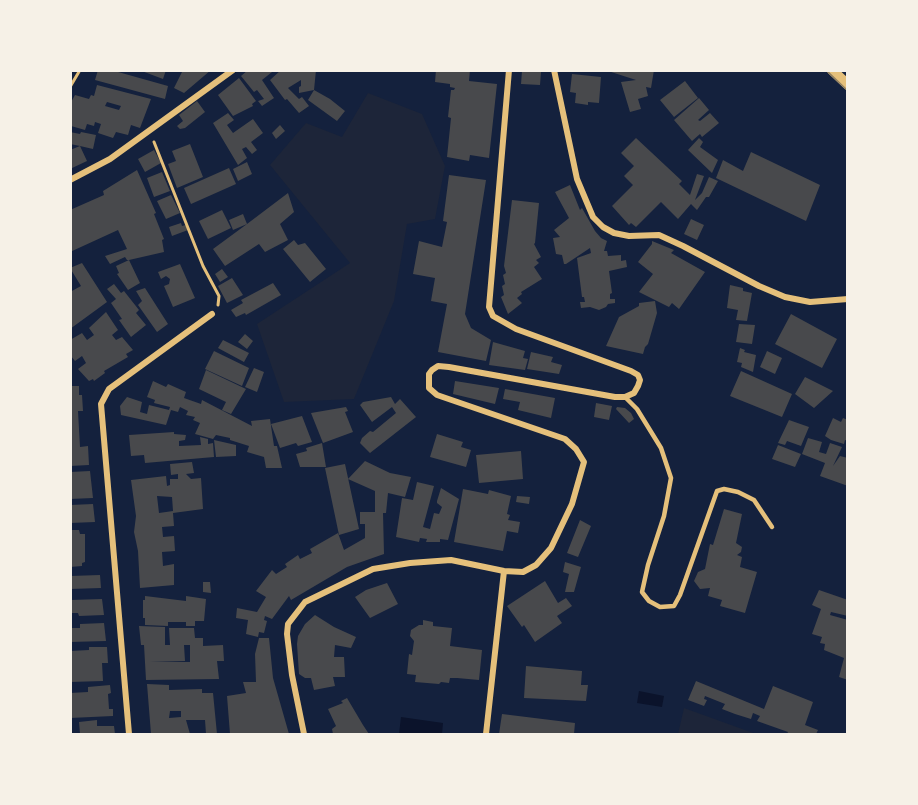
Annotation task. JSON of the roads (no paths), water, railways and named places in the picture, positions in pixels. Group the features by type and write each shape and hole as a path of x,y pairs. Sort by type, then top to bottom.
{"street":[{"path":"70,180 110,159 151,132 233,70"},
{"path":"304,735 292,675 287,634 288,624 305,602 373,569 410,563 451,560 504,571 523,572 536,565 551,548 572,504 584,462 576,448 565,439 437,395 429,388 429,374 438,366 449,367 615,397 625,397 634,393 640,380 638,375 510,326 494,316 489,308 509,70"},
{"path":"554,70 577,179 593,217 603,227 614,233 628,236 659,235 759,286 786,297 810,302 848,299"},
{"path":"832,70 848,85"},
{"path":"129,735 101,404 109,388 212,314"},
{"path":"486,735 504,571"}],"lane":[{"path":"625,397 637,409 661,448 671,478 664,516 642,592 649,601 660,607 674,606 717,491 724,489 738,492 754,500 772,527"}],"tram line":[{"path":"826,70 848,91"}]}
